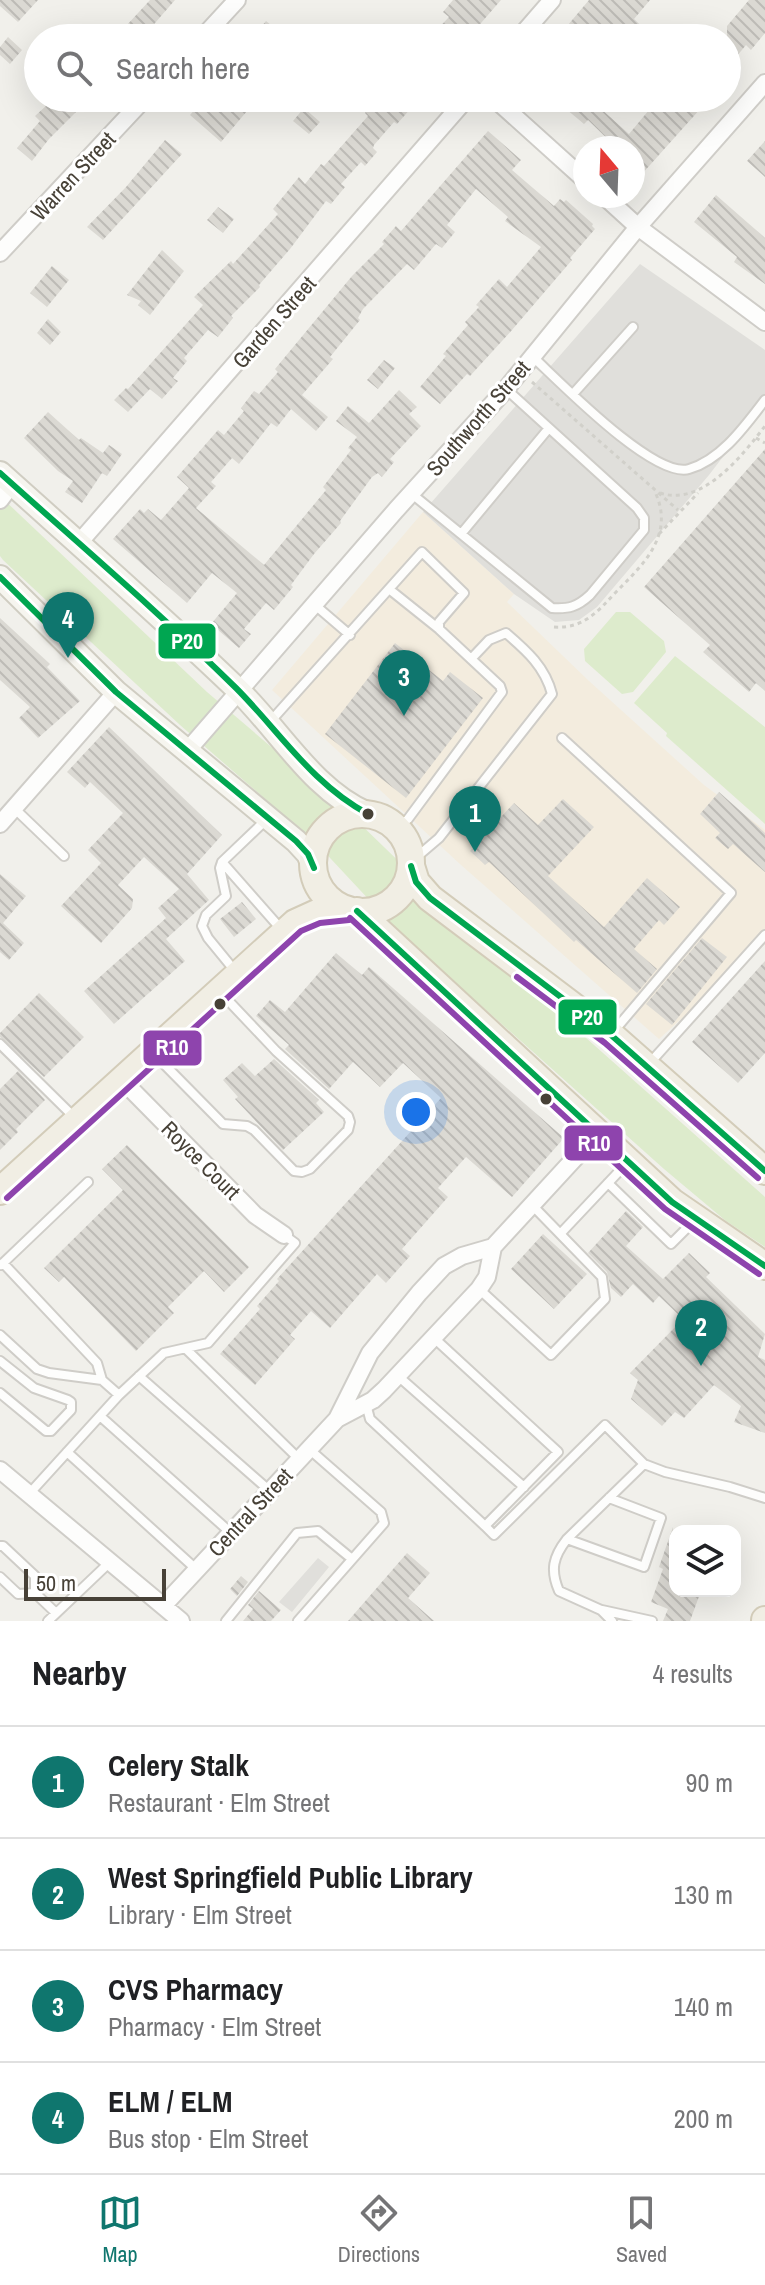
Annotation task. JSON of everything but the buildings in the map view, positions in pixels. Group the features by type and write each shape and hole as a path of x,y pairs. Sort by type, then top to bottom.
{"main road":[{"path":"4,486 78,544 238,690 327,788 350,806 383,818 397,828 406,841 416,882 430,898 611,1035 765,1171"},
{"path":"0,577 116,692 302,846 315,875 333,903 352,910 765,1288"},
{"path":"289,928 315,875 317,844 325,831 351,815 368,814"},
{"path":"0,1191 289,928 317,913 380,909 405,888 411,864"},
{"path":"672,1202 765,1266"}],"street":[{"path":"215,24 237,0"},
{"path":"531,24 552,0"},
{"name":"Southworth Street","path":"741,110 765,83"},
{"name":"Warren Street","path":"0,253 132,112"},
{"name":"Garden Street","path":"78,544 455,112"},
{"path":"510,112 573,169"},
{"name":"Southworth Street","path":"187,751 411,493 506,389 638,227 739,112"},
{"path":"617,208 765,322"},
{"path":"0,824 116,692"},
{"name":"Royce Court","path":"122,1080 255,1215 284,1235"},
{"name":"Central Street","path":"163,1606 337,1419 370,1353 419,1293 444,1266 462,1256 493,1247 598,1133"},
{"name":"Central Street","path":"337,1419 373,1400 479,1289 487,1277 493,1247"},
{"path":"0,1470 181,1621"}],"lane":[{"path":"573,394 633,327"},
{"path":"532,357 630,445 667,469 686,470 714,458 765,400"},
{"path":"411,493 552,608 569,609 590,595 644,530 644,518 637,508 506,389"},
{"path":"461,534 549,428"},
{"path":"269,724 422,552 464,593 439,622 439,629"},
{"path":"389,589 439,629 500,686 502,692 408,819 397,828"},
{"path":"315,605 350,635"},
{"path":"411,864 439,838 552,694 549,682 533,657 506,633 489,640 471,659"},
{"path":"562,738 731,893 611,1035"},
{"path":"14,808 64,856"},
{"path":"152,1052 223,1124 247,1126 254,1130 294,1171 310,1169 348,1130 350,1122 339,1107 276,1051 229,983 202,926 206,915 226,896 220,868 222,862 268,817"},
{"path":"222,862 289,928"},
{"path":"648,1066 765,935"},
{"path":"0,1044 77,1120"},
{"path":"561,1233 628,1161"},
{"path":"88,1182 1,1264 97,1363 102,1380 119,1395"},
{"path":"608,1183 671,1244 693,1222"},
{"path":"479,1289 551,1355 605,1299 602,1277 532,1205"},
{"path":"29,1494 119,1395 164,1353 208,1343 295,1243 284,1235"},
{"path":"0,1335 37,1369 102,1380"},
{"path":"433,1337 558,1452 485,1526"},
{"path":"186,1349 304,1454 381,1512 384,1523 298,1621"},
{"path":"0,1361 29,1385 68,1400 72,1406 51,1431 46,1431 0,1393"},
{"path":"139,1376 270,1491"},
{"path":"398,1376 524,1487"},
{"path":"366,1403 370,1419 494,1535 605,1425 644,1464 765,1498"},
{"path":"100,1416 231,1533"},
{"path":"67,1452 196,1569"},
{"path":"644,1464 567,1539 552,1567 559,1591 601,1610 652,1621"},
{"path":"567,1539 644,1567 661,1518 609,1498"},
{"path":"226,1621 297,1533 318,1531 352,1559"},
{"path":"0,1546 35,1576 35,1593 56,1613"},
{"path":"48,1621 110,1562"},
{"path":"0,1577 18,1594 35,1593"},
{"path":"601,1610 612,1621"}],"path":[{"path":"520,372 678,510"},
{"path":"756,438 765,443"},
{"path":"659,534 678,510 701,490"}],"shaded area":[{"path":"640,264 765,350 765,402 709,475 597,607 579,620 555,622 514,594 423,512"},
{"path":"423,512 514,594 507,602 589,681 704,785 765,830 765,944 659,1039 461,865 272,690"},
{"path":"318,1558 329,1567 292,1612 279,1602"}],"green space":[{"path":"0,496 207,692 351,815 522,981 765,1197 765,1247 726,1221 664,1169 401,934 317,844 180,725 3,560 0,556"},
{"path":"616,612 630,612 664,641 666,652 633,692 622,694 585,661 584,649"},
{"path":"675,656 765,727 765,824 666,736 667,733 634,703"}],"transit line":[{"name":"P20","path":"0,473 207,660 313,773 368,814"},
{"name":"P20","path":"0,577 116,692 296,841 308,854 314,868"},
{"name":"P20","path":"411,866 416,882 430,898 611,1035 765,1171"},
{"name":"P20","path":"357,911 672,1202 765,1266"},
{"name":"R10","path":"350,918 665,1209 759,1274"},
{"name":"R10","path":"7,1198 301,931 320,923 349,920"},
{"name":"R10","path":"517,977 605,1043 758,1178"}],"place":[{"name":"ELM / ELM","path":"68,658"},
{"name":"CVS Pharmacy","path":"404,716"},
{"name":"Celery Stalk","path":"475,852"},
{"name":"West Springfield Public Library","path":"701,1366"}]}
